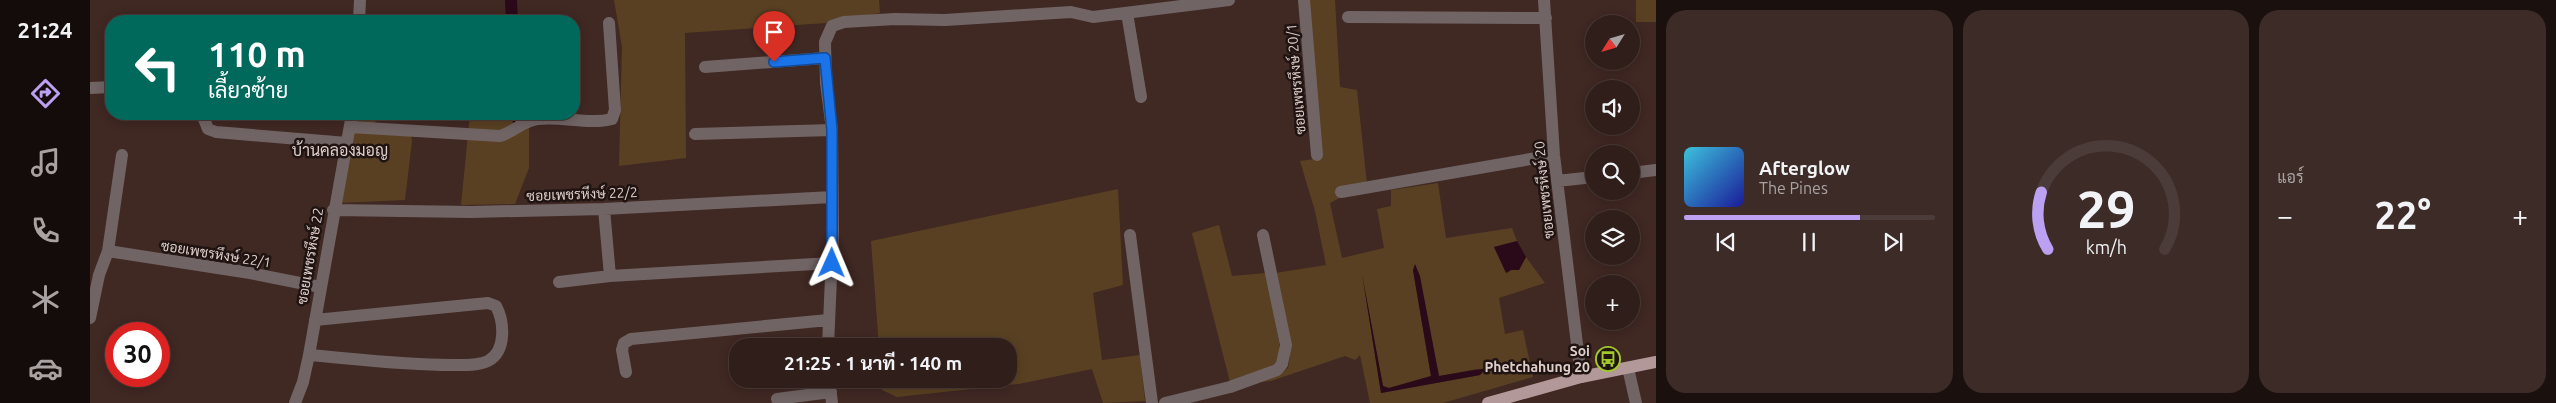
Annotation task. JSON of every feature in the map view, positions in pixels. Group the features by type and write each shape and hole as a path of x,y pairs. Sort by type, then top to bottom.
{"main road":[{"path":"1488,403 1582,377 1656,362"}],"street":[{"path":"359,15 360,0"},
{"path":"828,338 832,263 832,130 825,42 832,26 844,22 895,18 944,20 1071,12 1086,17 1229,0"},
{"name":"ซอยเพชรหึงษ์ 20/1","path":"1304,0 1317,155"},
{"name":"ซอยเพชรหึงษ์ 20","path":"1544,0 1554,155 1582,377"},
{"path":"1127,13 1141,97"},
{"path":"1348,17 1546,18"},
{"path":"580,119 612,119 615,110 609,23"},
{"path":"705,67 825,58"},
{"path":"90,88 105,87"},
{"path":"204,120 208,129 216,132 347,143"},
{"name":"ซอยเพชรหึงษ์ 22","path":"295,403 304,382 333,210 351,120"},
{"path":"350,127 500,136 510,133 526,122 534,120"},
{"path":"695,134 832,130"},
{"path":"90,318 98,275 108,251 122,155"},
{"path":"1340,192 1554,155"},
{"path":"1640,172 1656,170"},
{"path":"1557,181 1585,178"},
{"name":"ซอยเพชรหึงษ์ 22/2","path":"333,210 471,212 604,209 832,197"},
{"path":"604,209 610,276"},
{"path":"1130,235 1152,403"},
{"path":"1165,403 1230,387 1277,370 1282,364 1286,345 1263,235"},
{"name":"ซอยเพชรหึงษ์ 22/1","path":"108,251 250,273 320,287"},
{"path":"559,282 610,276 832,263"},
{"path":"309,355 411,365 467,365 488,361 496,354 500,345 502,331 501,316 496,306 488,303 315,320"},
{"path":"626,372 622,350 624,343 631,339 828,320"},
{"path":"1628,368 1636,403"},
{"path":"777,398 832,398"}],"shaded area":[{"path":"614,0 879,0 880,13 826,23 685,33 686,158 619,166 622,47"},
{"path":"1309,0 1335,0 1340,87 1357,90 1367,184 1330,203 1342,258 1384,248 1377,209 1391,206 1391,190 1438,183 1446,238 1512,228 1517,241 1494,247 1507,273 1511,270 1519,270 1526,257 1545,283 1499,298 1505,334 1523,330 1533,377 1443,403 1370,403 1360,355 1355,360 1345,356 1271,381 1261,382 1288,368 1290,356 1275,273 1326,265 1315,211 1300,161 1322,158","holes":["1415,265 1439,376 1477,369 1480,375 1381,393 1365,291 1383,386 1389,388 1431,376 1413,270"]},
{"path":"1636,0 1656,0 1656,22 1640,22 1640,15 1636,15"},
{"path":"355,120 376,120 375,125 410,128 412,141 405,200 339,203"},
{"path":"469,120 529,120 529,168 515,204 461,205"},
{"path":"1118,189 1123,285 1093,293 1102,360 1140,355 1145,401 1103,403 1092,369 1017,384 1017,338 878,338 871,241"},
{"path":"1219,225 1232,276 1266,273 1279,342 1279,360 1267,370 1230,382 1192,233"},
{"path":"1517,241 1526,257 1519,270 1511,270 1506,273 1494,247"},
{"path":"1415,264 1420,276 1439,376 1487,368 1480,375 1381,393 1362,274 1383,386 1389,388 1431,376 1413,270"},
{"path":"882,388 981,388 897,397 882,390"}],"waterway":[{"path":"511,0 512,15"}],"place":[{"name":"Soi Phetchahung 20","path":"1608,359"}],"district":[{"name":"บ้านคลองมอญ","path":"340,150"}],"route":[{"path":"774,62 825,58 832,130 832,263"}]}
